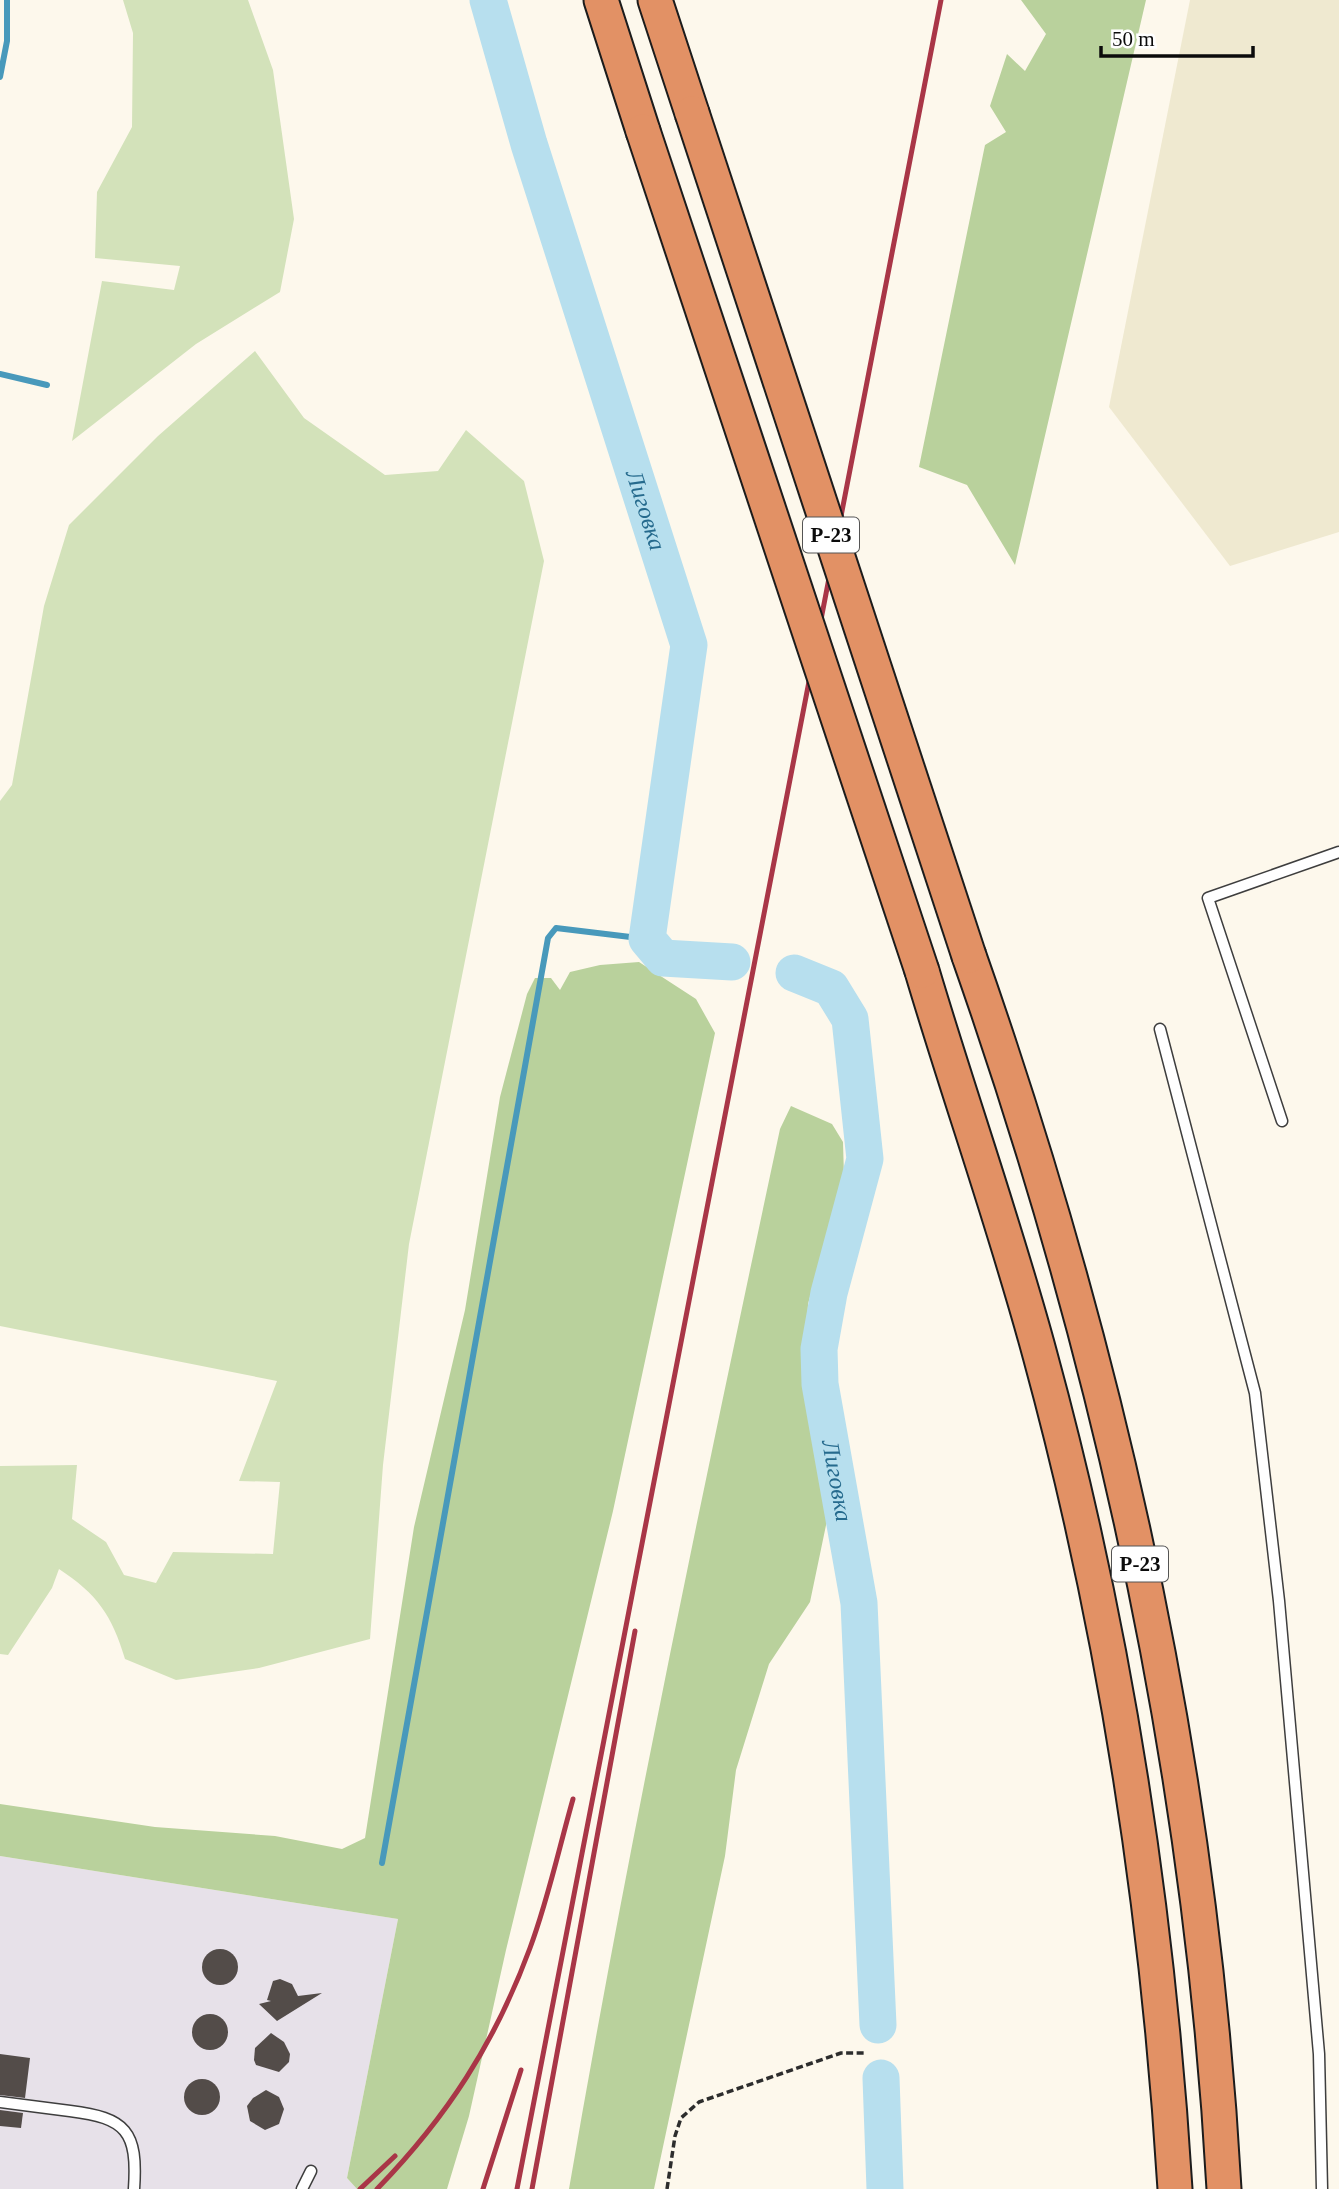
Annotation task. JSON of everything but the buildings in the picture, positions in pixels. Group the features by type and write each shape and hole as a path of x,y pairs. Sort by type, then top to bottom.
{"highway":[{"name":"Р-23","path":"601,0 922,971 1041,1356 1105,1636 1152,1945 1169,2088 1175,2189"},
{"name":"Р-23","path":"655,0 969,956 1002,1049 1087,1340 1123,1483 1180,1780 1219,2088 1224,2189"}],"lane":[{"path":"1282,1121 1209,898 1339,852"},
{"path":"1160,1028 1255,1392 1279,1601 1319,2054 1322,2189"},
{"path":"0,2102 106,2116 129,2136 136,2165 134,2189"},
{"path":"302,2189 311,2171"}],"path":[{"path":"667,2189 681,2118 699,2102 841,2053 864,2053"}],"shaded area":[{"path":"1190,0 1339,0 1339,532 1230,566 1109,407"},
{"path":"0,1856 398,1919 347,2178 357,2189 0,2189"}],"green space":[{"path":"123,0 248,0 273,70 294,219 280,292 196,344 72,441 102,281 174,290 180,266 95,258 97,192 132,127 133,33"},
{"path":"1021,0 1146,0 1015,565 967,485 919,467 985,145 1006,132 990,106 1007,54 1025,71 1046,34"},
{"path":"255,351 304,418 385,475 438,471 466,430 524,481 544,561 409,1244 383,1465 370,1639 259,1668 176,1680 125,1659 115,1630 101,1607 84,1587 59,1569 52,1588 8,1655 0,1654 0,1466 77,1465 72,1519 106,1542 124,1575 156,1583 173,1552 273,1554 280,1482 239,1481 277,1381 0,1326 0,801 12,785 44,606 69,525 158,436"},
{"path":"639,962 696,999 715,1033 613,1511 506,1950 469,2116 447,2189 357,2189 347,2178 398,1919 0,1856 0,1804 155,1827 275,1836 342,1849 365,1838 414,1527 465,1310 500,1097 527,994 535,978 551,978 560,990 570,972 600,965"},
{"path":"791,1106 832,1124 843,1142 844,1177 808,1304 806,1364 830,1506 810,1602 769,1664 736,1770 725,1856 654,2189 569,2189 617,1923 696,1525 780,1129"}],"waterway":[{"path":"0,77 7,41 7,0"},
{"name":"Лиговка","path":"488,0 529,144 689,645 647,939 663,958 732,962"},
{"path":"0,374 47,385"},
{"path":"382,1863 548,938 556,928 647,939"},
{"name":"Лиговка","path":"794,973 831,988 850,1019 865,1159 829,1293 819,1349 820,1384 859,1603 878,2025"},
{"name":"Лиговка","path":"881,2078 885,2189"}],"railway":[{"path":"517,2189 941,0"},
{"path":"532,2189 635,1631"},
{"path":"377,2189 447,2106 467,2077 501,2016 536,1930 573,1799"},
{"path":"483,2189 521,2070"},
{"path":"360,2189 395,2156"}]}
